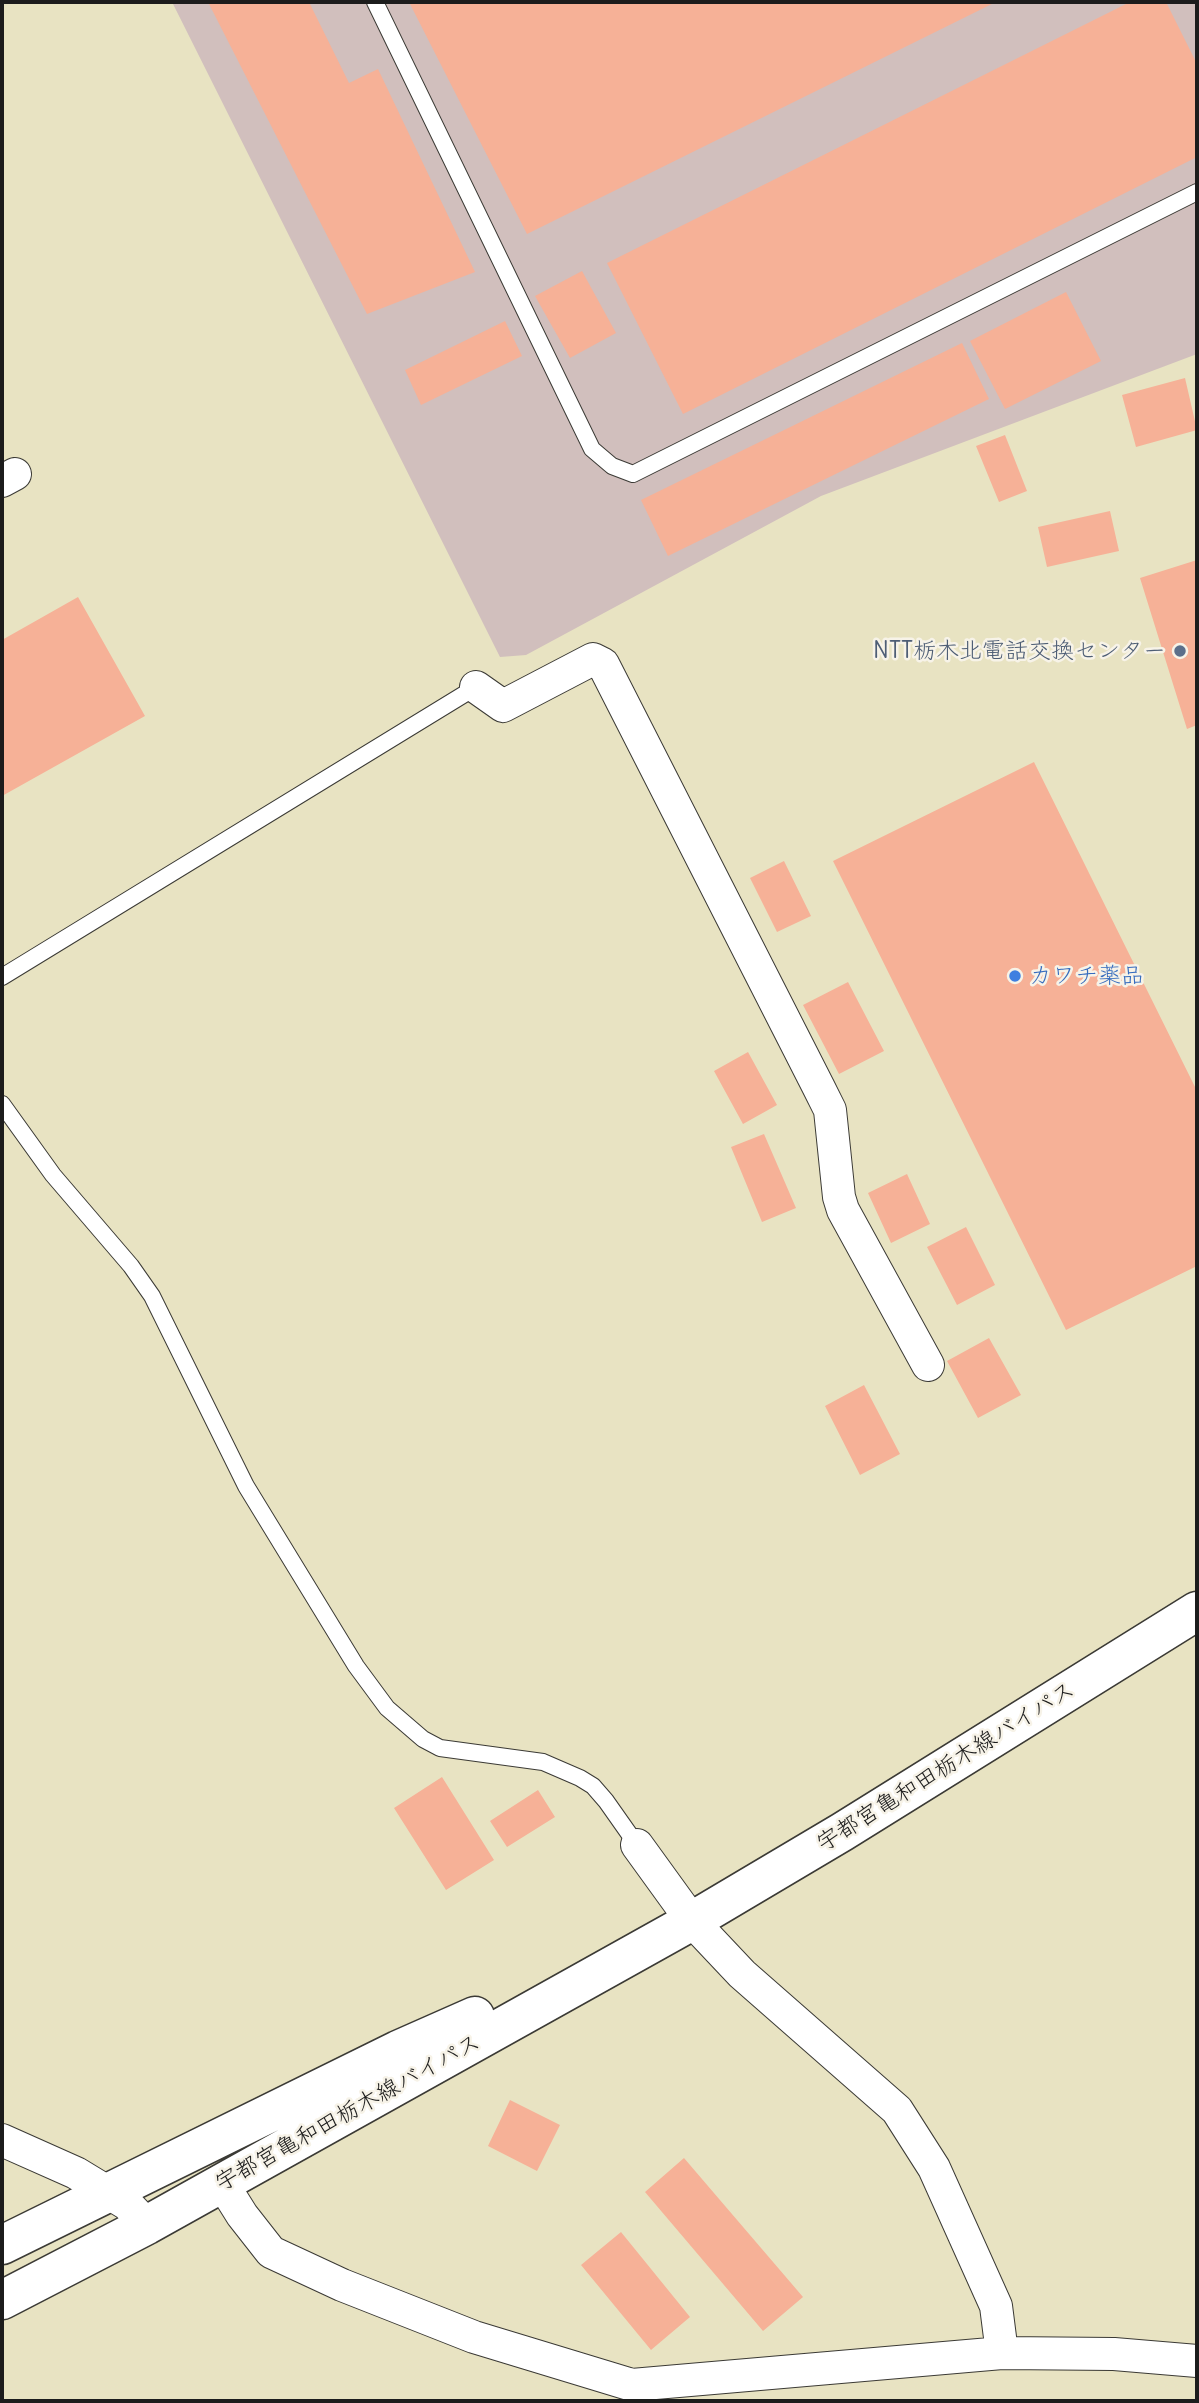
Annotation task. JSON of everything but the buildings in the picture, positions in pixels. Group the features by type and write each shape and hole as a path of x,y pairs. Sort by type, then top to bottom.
{"main road":[{"name":"宇都宮亀和田栃木線バイパス","path":"2,2300 147,2225 692,1921 937,1774 1197,1611"},
{"name":"宇都宮亀和田栃木線バイパス","path":"2,2245 398,2050 692,1921"}],"street":[{"path":"476,687 503,706 593,659 603,664 830,1111 839,1196 844,1209 928,1365"},
{"path":"637,1845 692,1921 742,1974 897,2110 934,2168 996,2306 1002,2353"},
{"path":"2,2140 76,2173 109,2192 127,2204 147,2225"},
{"path":"222,2183 242,2215 271,2252 342,2285 626,2393 1002,2353 1114,2354 1197,2361"}],"lane":[{"path":"375,2 592,449 612,466 633,474 1197,192"},
{"path":"2,977 476,687"},
{"path":"2,1104 52,1175 131,1266 152,1296 246,1486 356,1666 387,1708 423,1739 440,1748 543,1762 580,1778 593,1786 606,1801 637,1845"}],"shaded area":[{"path":"172,2 1197,2 1197,354 821,496 526,655 500,657"}],"place":[{"name":"NTT栃木北電話交換センター","path":"1180,651"},
{"name":"カワチ薬品","path":"1015,976"}]}
